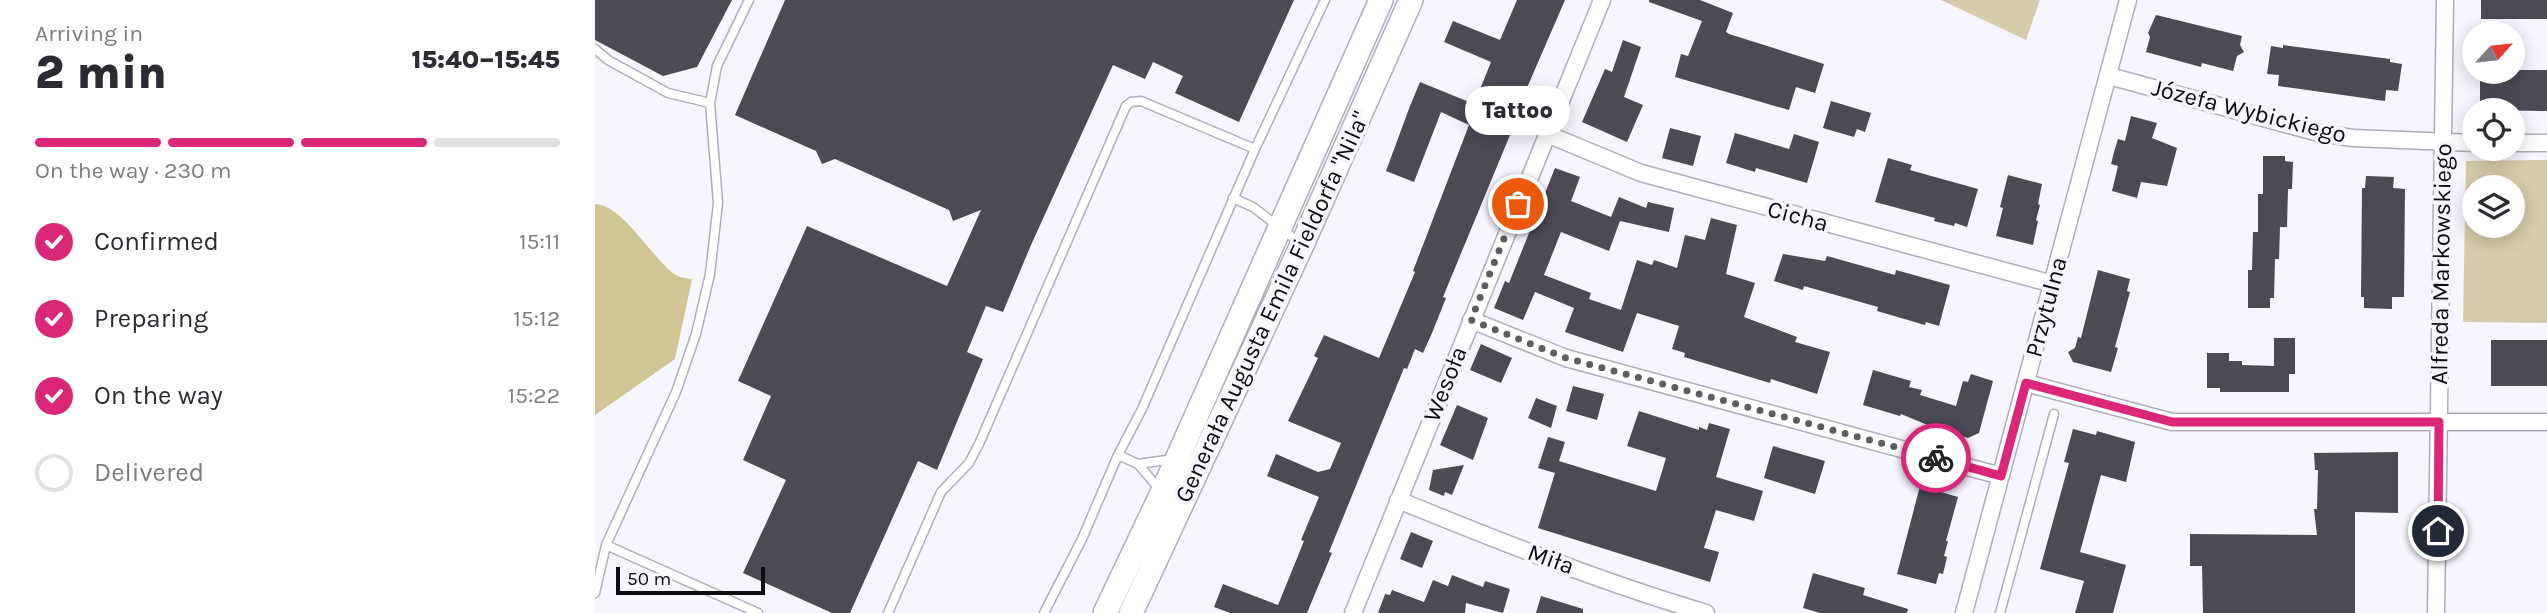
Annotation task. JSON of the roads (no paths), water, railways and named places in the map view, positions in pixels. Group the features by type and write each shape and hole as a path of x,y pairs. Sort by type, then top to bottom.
{"street":[{"name":"Generała Augusta Emila Fieldorfa \"Nila\"","path":"1105,613 1162,493 1381,0"},
{"name":"Generała Augusta Emila Fieldorfa \"Nila\"","path":"1131,613 1302,245 1411,0"},
{"name":"Wesoła","path":"1353,613 1602,0"},
{"name":"Przytulna","path":"1964,613 2129,0"},
{"name":"Alfreda Markowskiego","path":"2437,613 2445,0"},
{"name":"Józefa Wybickiego","path":"2109,76 2319,133 2353,138 2462,142"},
{"name":"Cicha","path":"1547,134 1641,173 2053,284"},
{"path":"2525,143 2547,143"},
{"path":"1471,320 1566,358 2001,476"},
{"path":"2026,383 2172,422 2547,422"},
{"name":"Miła","path":"1398,500 1485,535 1706,613"}],"lane":[{"path":"595,593 606,545 676,392 699,322 710,274 718,203 710,103 717,66 749,0"},
{"path":"1044,613 1082,539 1118,455 1142,409 1233,198 1325,0"},
{"path":"595,49 608,60 668,93 710,103"},
{"path":"888,613 941,492 969,463 979,444 1126,106 1131,102 1141,101 1255,149"},
{"path":"1233,198 1253,207 1302,245"},
{"path":"2000,613 2054,414"},
{"path":"1118,455 1138,464 1162,493"},
{"path":"1138,464 1177,458"},
{"path":"606,545 758,613"}],"place":[{"name":"Tattoo","path":"1518,204"}]}
